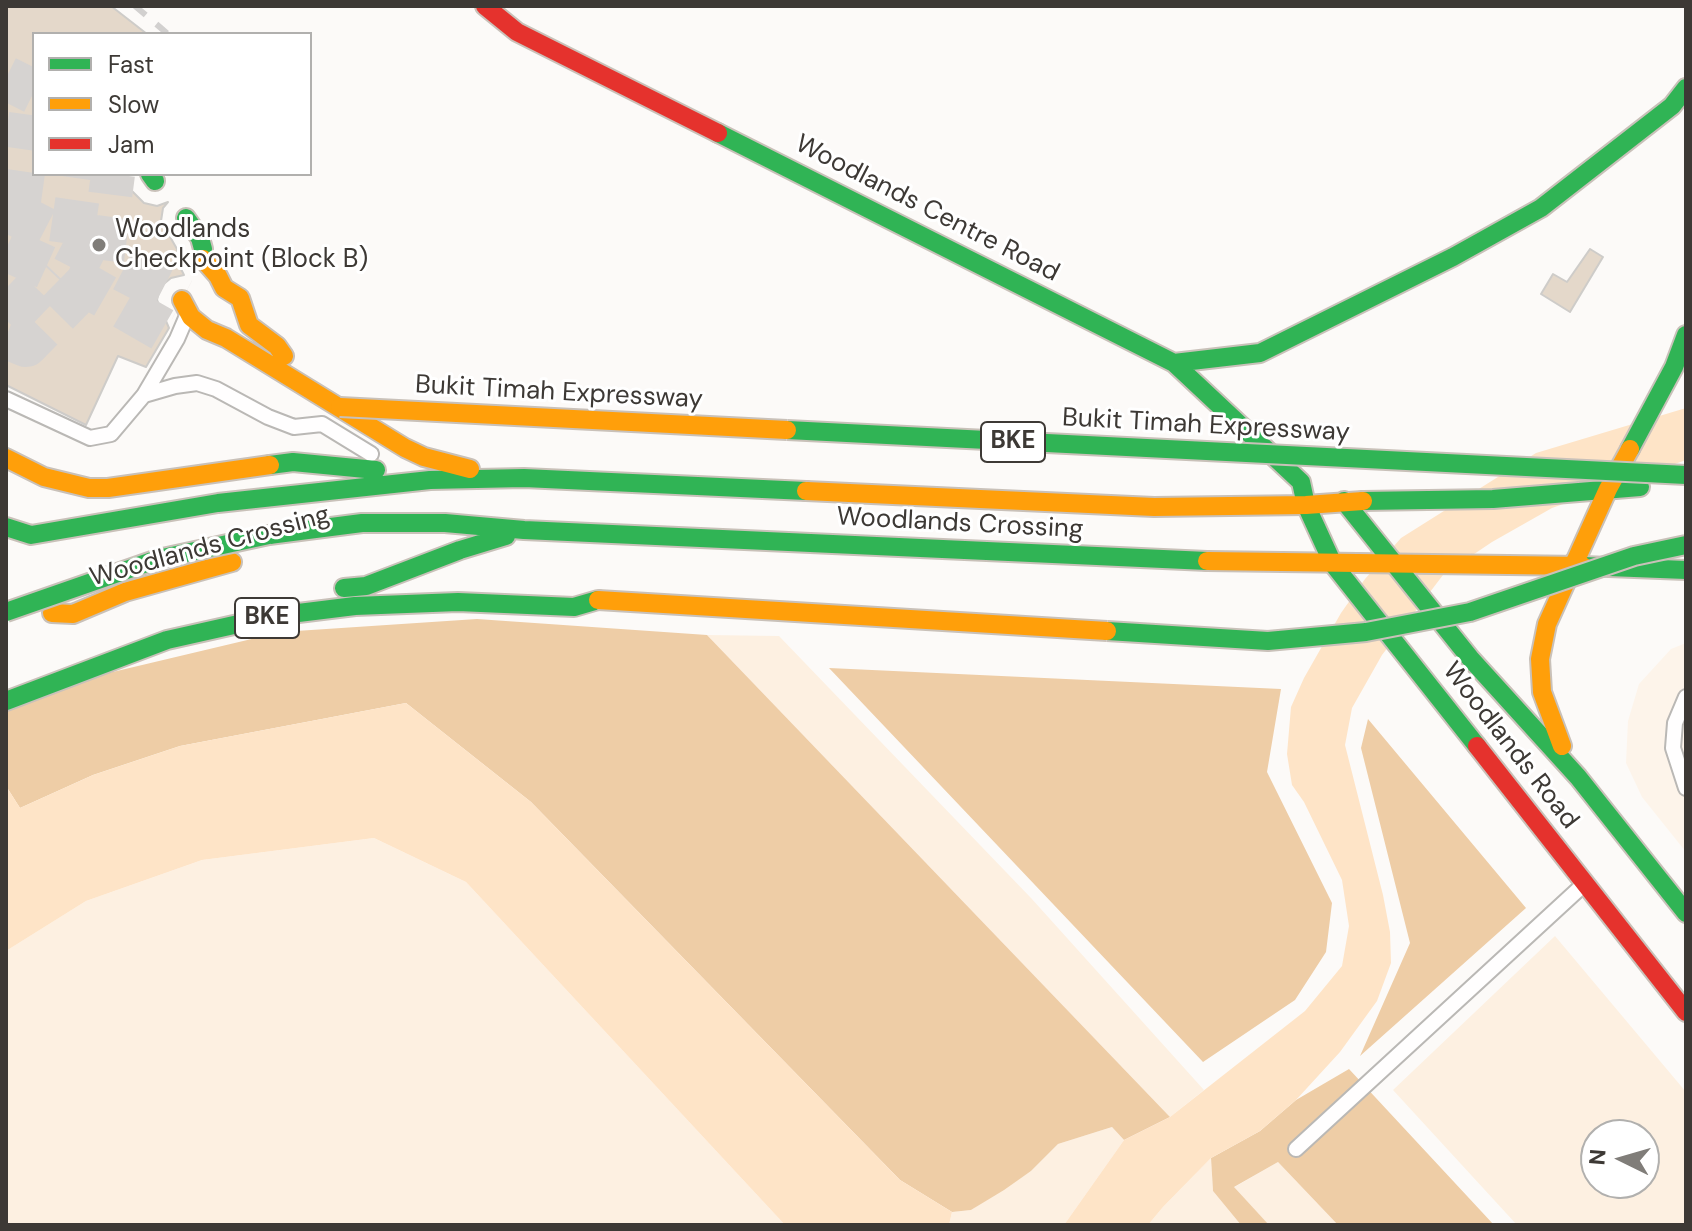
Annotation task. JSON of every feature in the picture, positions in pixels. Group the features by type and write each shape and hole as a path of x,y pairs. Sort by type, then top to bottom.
{"main road":[{"name":"Woodlands Centre Road","path":"485,6 517,32 1174,363 1301,482 1306,505"},
{"path":"1174,363 1260,353 1453,257 1541,208 1672,106 1686,88"},
{"path":"186,218 200,238 206,263 224,288 240,298 249,325 277,346 294,381"},
{"name":"Woodlands Crossing","path":"188,304 207,330 226,338 424,457 524,478"},
{"path":"1578,777 1547,711 1540,676 1542,641 1608,489 1674,367 1686,335"},
{"name":"Woodlands Crossing","path":"220,357 294,381"},
{"name":"Bukit Timah Expressway","path":"340,407 1686,475"},
{"name":"Woodlands Crossing","path":"6,458 44,477 89,488 108,488 293,462 349,466 430,480"},
{"name":"Woodlands Crossing","path":"6,527 31,535 218,503 430,480 524,478 1154,507 1493,499 1686,483"},
{"name":"Woodlands Road","path":"1344,501 1470,658 1578,777 1686,913"},
{"name":"Woodlands Road","path":"1306,505 1333,564 1686,1012"},
{"name":"Woodlands Crossing","path":"6,612 158,559 269,535 388,522 1203,561 1575,564 1686,570"},
{"name":"Woodlands Crossing","path":"52,613 73,614 125,592 302,544 358,534 408,530 421,522"},
{"name":"Woodlands Crossing","path":"325,590 366,586 460,550 524,530"},
{"name":"BKE","path":"6,701 167,640 274,616 355,606 575,594 598,600 1268,641 1366,632 1470,612 1634,556 1686,545"},
{"name":"BKE","path":"366,586 541,598"},
{"path":"155,625 201,613"},
{"path":"6,686 68,658"}],"lane":[{"path":"6,399 90,438 111,434 144,395 177,339 188,304"},
{"path":"144,395 197,383 294,427 322,424 364,451 430,480"},
{"path":"1686,697 1675,723 1673,748 1686,788"},
{"path":"1296,1149 1584,884"}],"shaded area":[{"path":"1686,408 1686,460 1552,508 1492,542 1443,575 1382,655 1352,708 1345,745 1383,895 1390,932 1391,963 1377,1001 1340,1052 1296,1100 1260,1131 1211,1158 1148,1225 1064,1225 1124,1140 1170,1117 1305,1011 1342,966 1349,926 1342,880 1304,802 1292,785 1287,754 1291,707 1341,613 1365,579 1401,538 1536,453"},
{"path":"477,619 707,635 1170,1117 1124,1140 1112,1127 1058,1144 1031,1171 1004,1190 971,1210 952,1212 900,1180 531,802 406,703 180,746 93,775 20,808 6,786 6,711 79,680 281,632"},
{"path":"707,635 779,636 1031,898 1204,1090 1170,1117"},
{"path":"1686,643 1686,852 1642,797 1626,763 1628,721 1639,684 1671,649"},
{"path":"829,668 1281,689 1267,772 1332,903 1326,952 1295,1000 1203,1062"},
{"path":"406,703 531,802 900,1180 952,1212 949,1225 785,1225 466,882 374,838 202,860 86,901 6,951 6,786 20,808 93,775 180,746"},
{"path":"1368,719 1526,908 1360,1056 1410,943 1361,748"},
{"path":"374,838 466,882 785,1225 6,1225 6,951 86,901 202,860"},
{"path":"1555,936 1686,1092 1686,1225 1517,1225 1393,1090"},
{"path":"1349,1069 1494,1225 1338,1225 1278,1162 1234,1187 1269,1225 1241,1225 1213,1191 1211,1158 1260,1131 1296,1100"},
{"path":"1112,1127 1124,1140 1064,1225 949,1225 952,1212 971,1210 1031,1171 1058,1144"},
{"path":"1211,1158 1213,1191 1241,1225 1148,1225 1163,1207"},
{"path":"1278,1162 1338,1225 1269,1225 1233,1188"}],"building":[{"name":"Woodlands Checkpoint (Block B)","path":"6,6 111,6 144,32 32,32 32,176 126,176 130,189 144,203 157,206 168,202 163,208 161,221 177,249 184,275 171,278 160,287 157,300 169,328 146,367 118,356 86,425 6,385"},
{"path":"1590,249 1603,257 1570,312 1541,294 1553,274 1567,282"}],"tunnel":[{"path":"6,78 32,91"},
{"path":"17,215 31,115"},
{"path":"71,244 81,176"},
{"path":"102,260 113,176"},
{"path":"6,209 182,300"},
{"path":"6,249 85,285 167,332"},
{"path":"6,320 53,271"},
{"path":"6,337 26,345 85,285"}],"railway":[{"path":"135,6 166,32"}],"traffic: fast":[{"path":"1174,363 1260,353 1453,257 1541,208 1672,106 1686,88"},
{"path":"718,133 1174,363 1301,482 1306,505 1333,564 1477,746"},
{"path":"151,176 155,181"},
{"path":"186,218 200,238 203,249"},
{"path":"1630,449 1674,367 1686,335"},
{"path":"787,430 1686,475"},
{"path":"270,465 293,462 376,470"},
{"path":"6,527 31,535 218,503 430,480 524,478 806,491"},
{"path":"1363,501 1493,499 1640,487"},
{"path":"1344,501 1470,658 1578,777 1686,913"},
{"path":"269,535 362,523 445,523 524,530 1207,561"},
{"path":"6,612 158,559 269,535"},
{"path":"344,588 366,586 506,536"},
{"path":"1107,631 1268,641 1366,632 1470,612 1634,556 1686,545"},
{"path":"1583,566 1686,570"},
{"path":"6,701 167,640 274,616 355,606 458,602 574,607 598,600"}],"traffic: slow":[{"path":"203,259 224,288 240,298 249,325 277,346 284,356"},
{"path":"182,300 191,317 207,330 226,338 405,448 424,457 470,469"},
{"path":"340,407 787,430"},
{"path":"1562,746 1542,692 1540,659 1547,624 1608,489 1630,449"},
{"path":"6,458 44,477 89,488 270,465"},
{"path":"806,491 1154,507 1363,501"},
{"path":"1207,561 1583,566"},
{"path":"52,613 73,614 125,592 232,562"},
{"path":"598,600 1107,631"}],"traffic: jam":[{"path":"485,6 517,32 718,133"},
{"path":"1477,746 1686,1012"}],"place":[{"name":"Woodlands Checkpoint (Block B)","path":"99,245"}]}
